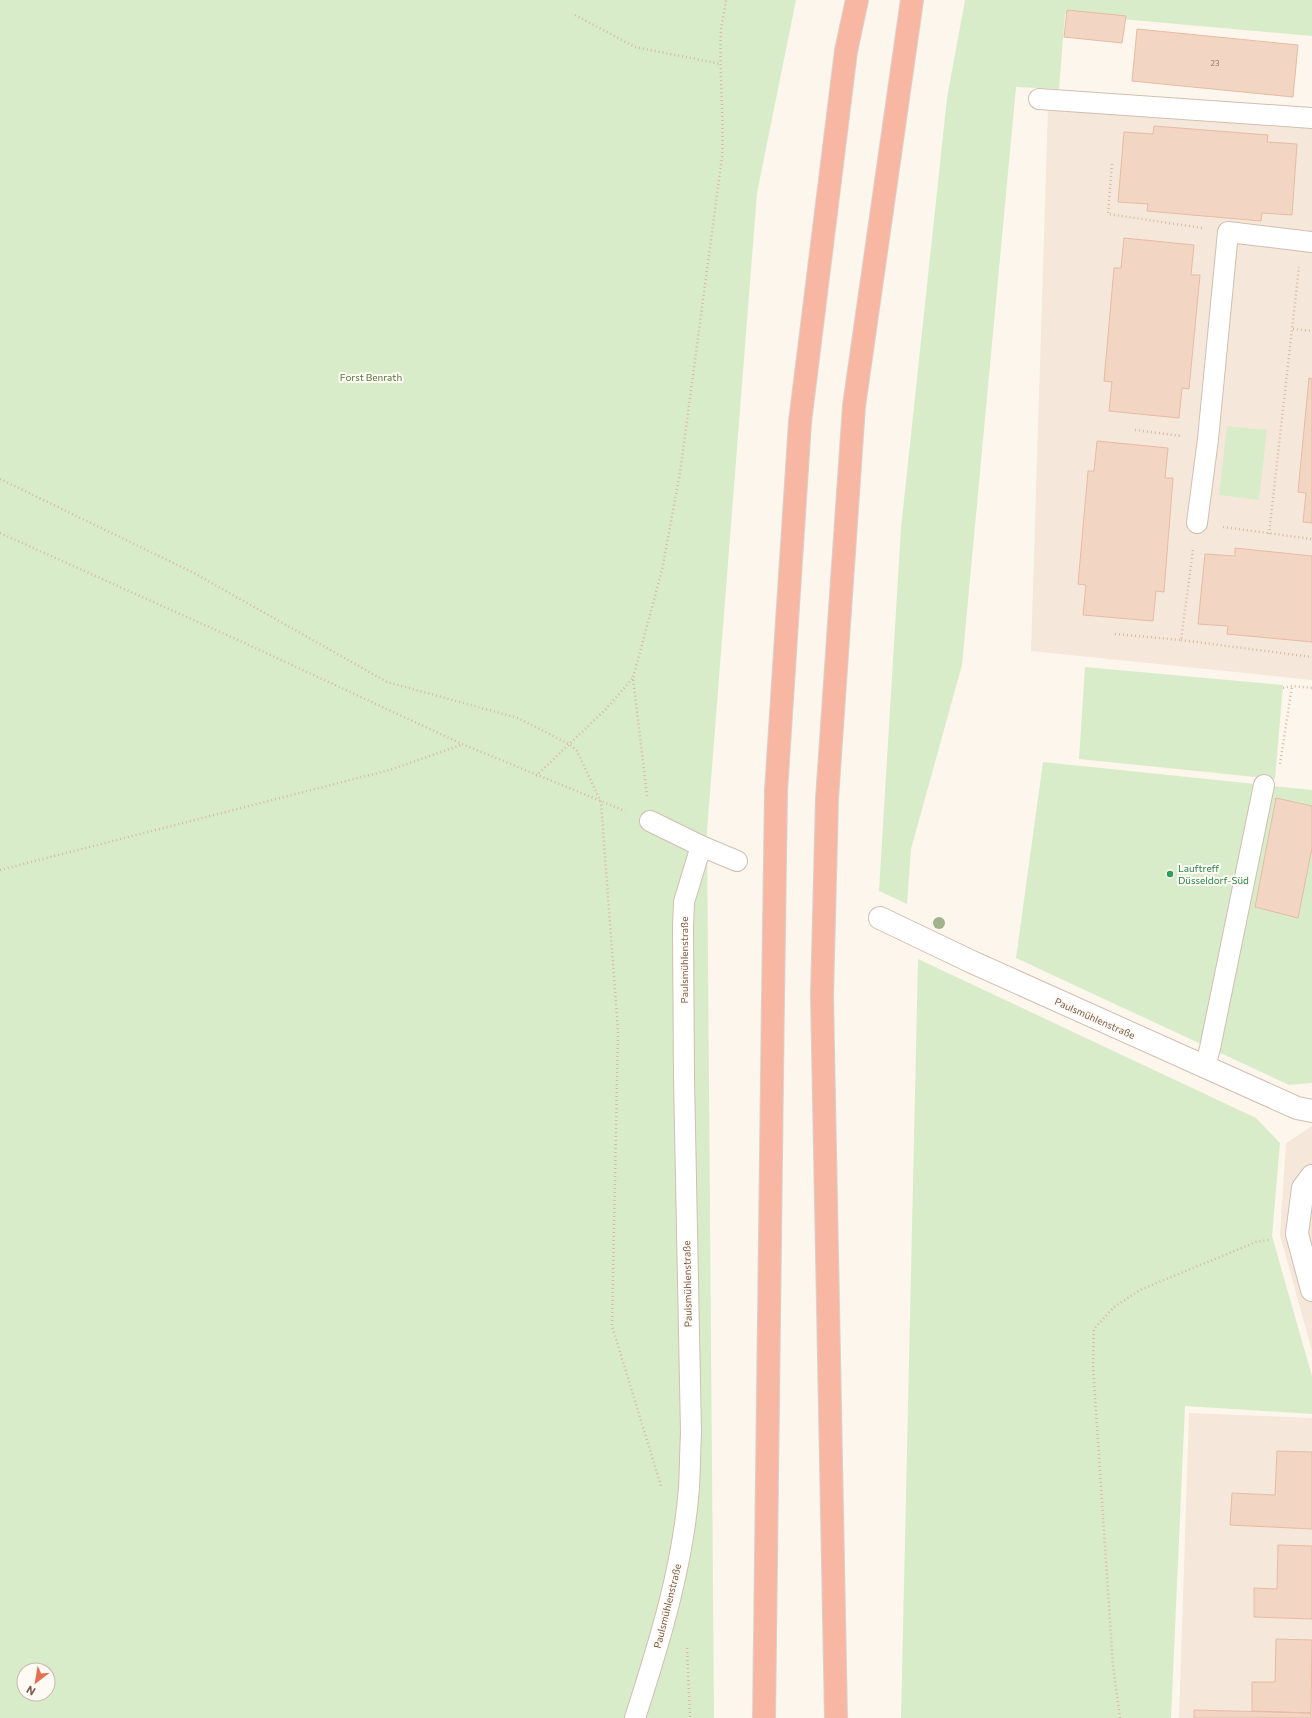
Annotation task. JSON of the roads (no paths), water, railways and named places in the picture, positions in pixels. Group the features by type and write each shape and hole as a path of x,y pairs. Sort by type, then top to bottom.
{"highway":[{"path":"764,1718 776,791 800,422 846,51 857,0"},
{"path":"836,1718 822,996 827,799 854,406 912,0"}],"street":[{"name":"Paulsmühlenstraße","path":"880,918 972,962 1205,1067 1297,1108 1312,1111"},
{"path":"1312,1176 1304,1188 1297,1234 1312,1290"}],"lane":[{"path":"1039,98 1312,118"},
{"path":"1197,523 1208,439 1228,232 1308,241"},
{"path":"1205,1067 1264,785"},
{"path":"650,821 700,846 737,861"},
{"name":"Paulsmühlenstraße","path":"635,1718 667,1610 680,1548 689,1489 690,1434 683,927 684,902 700,846"}],"place":[{"name":"Lauftreff Düsseldorf-Süd","path":"1170,874"}],"park label":[{"name":"Forst Benrath","path":"371,377"}]}
